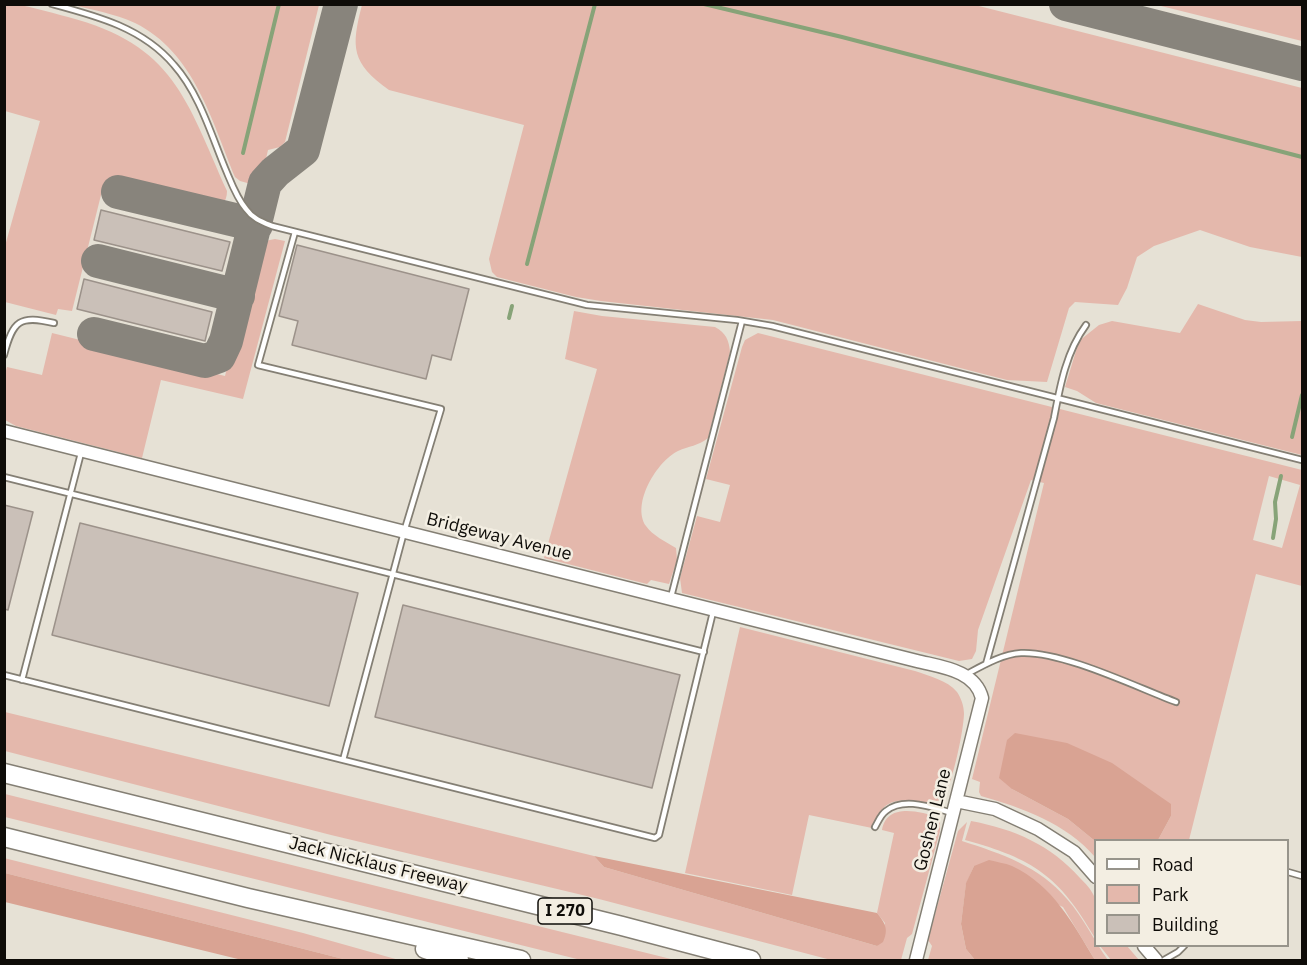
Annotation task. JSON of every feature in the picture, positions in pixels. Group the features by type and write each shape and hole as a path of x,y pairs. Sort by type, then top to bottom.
{"highway":[{"name":"Jack Nicklaus Freeway","path":"4,773 599,920 751,960"},
{"path":"4,837 350,922 521,960"},
{"path":"350,922 459,960"}],"street":[{"name":"Bridgeway Avenue","path":"4,431 926,663 965,675 980,688"},
{"name":"Goshen Lane","path":"916,960 980,708 982,698 980,688"},
{"path":"955,807 995,809 1038,829 1074,852 1094,876"},
{"path":"1146,947 1156,960"}],"lane":[{"path":"52,4 100,17 121,26 140,36 175,65 198,105 236,195 246,210 257,220 295,232 587,305 772,326 1302,460"},
{"path":"295,232 258,365 441,410 404,532 343,760"},
{"path":"4,355 15,328 23,320 34,319 54,323"},
{"path":"670,598 742,321"},
{"path":"986,664 1075,340 1086,325"},
{"path":"22,680 81,450"},
{"path":"4,477 704,652"},
{"path":"4,675 655,838 659,835 714,609"},
{"path":"965,675 1008,655 1022,653 1053,657 1176,702"},
{"path":"875,827 885,811 898,804 955,807"},
{"path":"1164,960 1182,947"}],"green space":[{"path":"5,4 21,5 104,29 132,43 154,60 172,80 187,103 227,191 223,203 210,208 104,183 72,311 58,309 56,315 5,302 5,246 40,121 5,111"},
{"path":"73,5 319,5 285,142 280,147 268,150 262,176 251,184 235,177 209,111 187,70 172,51 135,23 104,12"},
{"path":"362,5 975,5 1302,88 1302,257 1250,247 1200,230 1154,246 1137,257 1127,288 1118,305 1075,302 1069,308 1047,382 1007,380 773,320 601,301 497,277 492,272 489,259 524,125 389,90 367,71 357,53 356,32"},
{"path":"1157,5 1302,5 1302,41"},
{"path":"275,239 285,241 243,399 161,380 142,458 16,426 5,420 4,378 7,367 42,375 52,333 225,376 257,248 265,241"},
{"path":"1198,304 1245,320 1302,321 1302,455 1096,403 1077,391 1065,387 1079,341 1099,325 1112,321 1180,333"},
{"path":"574,311 602,316 715,327 728,340 730,352 708,438 670,456 655,473 644,495 642,517 646,526 655,535 676,548 677,560 669,584 651,580 647,584 544,558 597,369 565,359"},
{"path":"758,333 1302,470 1302,586 1256,574 1189,839 1159,839 1171,816 1012,789 1068,819 1094,840 1094,856 1071,835 1042,818 981,796 980,782 972,779 1044,483 1031,480 978,630 976,651 972,659 959,661 682,593 680,578 697,516 720,522 730,485 706,479 745,340","holes":["1269,476 1300,485 1282,548 1253,540"]},
{"path":"740,627 932,677 943,681 957,692 963,708 960,744 945,797 927,802 896,801 887,805 879,813 872,828 809,815 792,895 685,873"},
{"path":"5,712 594,856 604,867 877,946 885,923 877,913 894,833 882,830 885,821 897,812 922,813 938,817 940,831 912,934 907,938 901,960 831,960 599,899 331,835 5,751"},
{"path":"5,794 675,960 581,960 5,817"},
{"path":"971,821 1017,834 1057,856 1088,886 1094,896 1094,936 1069,899 1042,873 1009,855 965,840"},
{"path":"967,822 962,841 1019,862 1056,888 1084,922 1094,938 1094,947 1100,947 1108,960 1095,960 1063,907 974,866 966,884 961,924 966,949 975,960 928,960 932,946 928,940 958,831"},
{"path":"4,858 303,933 399,960 347,960 5,873"},
{"path":"1101,947 1128,947 1139,960 1111,960"}],"shaded area":[{"path":"1015,733 1067,743 1112,763 1171,804 1171,816 1159,839 1094,840 1068,819 1012,789 999,778 1007,740"},
{"path":"594,856 877,913 885,926 885,937 883,942 877,946 604,867"},
{"path":"989,860 1012,866 1039,884 1061,907 1095,960 975,960 966,949 961,924 966,883 974,866"},
{"path":"5,873 347,960 242,960 5,902"}],"building":[{"path":"101,210 230,242 222,271 94,240"},
{"path":"297,245 469,289 451,360 432,355 426,379 292,345 298,321 279,316"},
{"path":"84,279 212,312 205,341 77,309"},
{"path":"4,505 33,512 8,610 4,609"},
{"path":"80,523 358,593 329,706 52,635"},
{"path":"403,605 680,675 652,788 375,717"}],"waterway":[{"path":"243,153 279,4"},
{"path":"527,264 595,4"},
{"path":"704,4 842,37 1302,157"},
{"path":"509,318 512,306"},
{"path":"1292,437 1302,395"},
{"path":"1273,538 1276,519 1275,502 1281,476"}],"taxiway":[{"path":"94,334 205,361 219,356 226,341 265,183 303,150 341,4"},
{"path":"1066,4 1302,64"},
{"path":"118,192 256,225"},
{"path":"98,261 238,296"}]}
